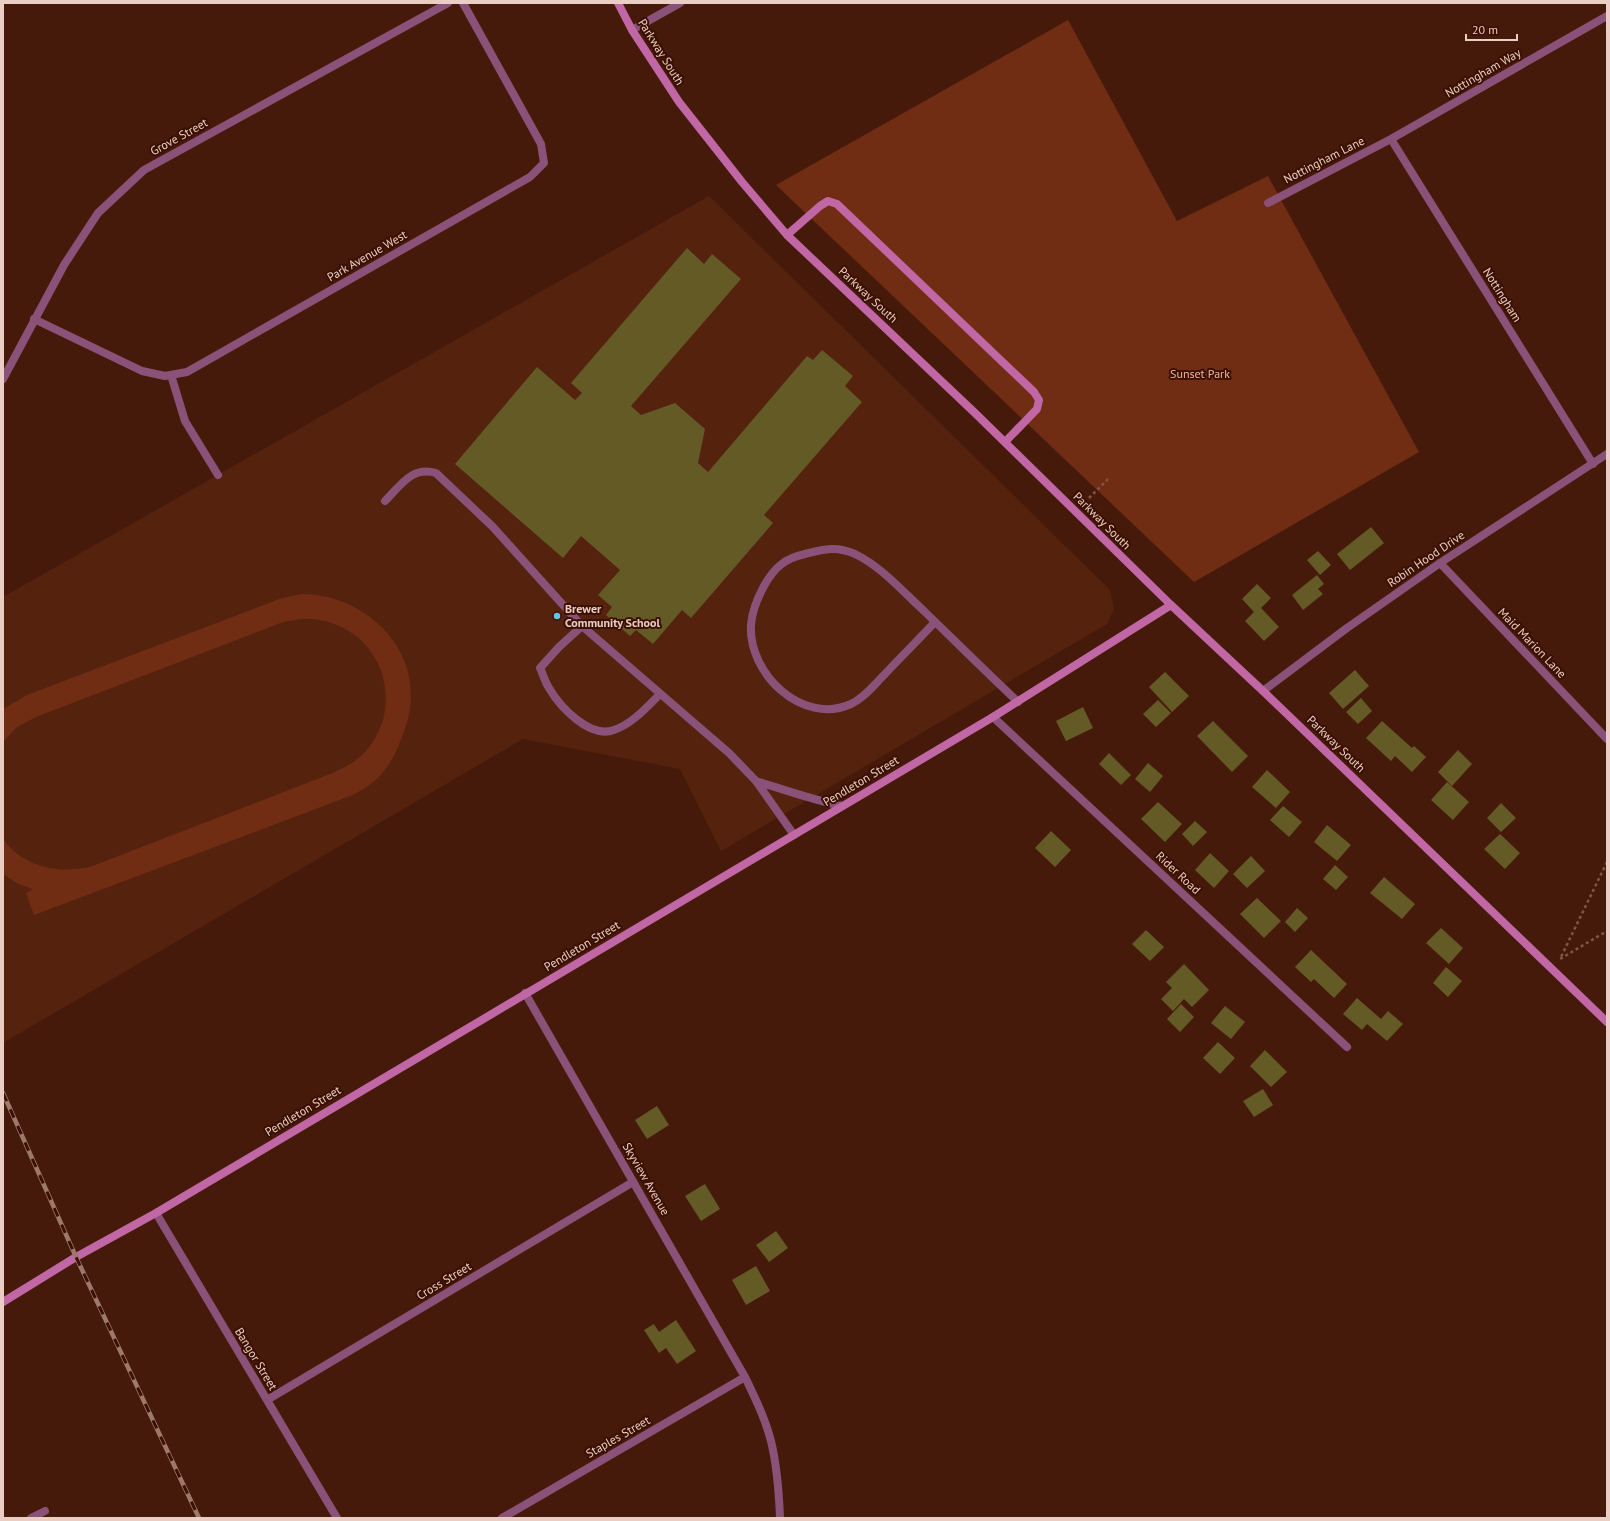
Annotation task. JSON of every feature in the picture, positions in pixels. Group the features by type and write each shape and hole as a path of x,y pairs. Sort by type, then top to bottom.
{"street":[{"name":"Grove Street","path":"3,379 64,265 98,213 144,170 448,3"},
{"name":"Park Avenue West","path":"34,319 142,371 165,376 187,372 530,177 544,163 541,144 463,3"},
{"name":"Parkway South","path":"618,3 632,30 679,102 742,182 787,235 1005,442 1170,606 1263,691 1607,1022"},
{"path":"632,30 680,3"},
{"name":"Nottingham Way","path":"1392,139 1607,16"},
{"name":"Nottingham Lane","path":"1268,203 1392,139"},
{"name":"Nottingham","path":"1392,139 1593,464"},
{"path":"787,235 820,206 828,201 837,204 1034,392 1039,400 1037,409 1005,442"},
{"path":"171,375 185,421 218,475"},
{"name":"Robin Hood Drive","path":"1263,691 1347,628 1440,564 1607,454"},
{"path":"385,501 410,476 420,471 428,470 436,473 493,527 582,626 729,753 756,781 794,835"},
{"path":"935,622 866,693 851,704 834,710 814,708 780,691 761,667 753,645 751,625 755,606 762,590 769,578 782,562 793,556 836,548 854,554 867,561 887,576 935,622 1018,702"},
{"name":"Maid Marion Lane","path":"1440,564 1607,739"},
{"name":"Pendleton Street","path":"4,1298 156,1213 993,717 1170,606"},
{"path":"582,626 559,647 540,668 548,688 565,708 588,728 600,732 612,731 620,728 639,714 660,694"},
{"name":"Rider Road","path":"993,717 1347,1047"},
{"path":"756,781 818,801 842,806"},
{"name":"Skyview Avenue","path":"525,993 745,1377 759,1406 771,1441 779,1488 780,1518"},
{"name":"Cross Street","path":"266,1400 633,1182"},
{"name":"Bangor Street","path":"156,1213 336,1518"},
{"name":"Staples Street","path":"502,1518 745,1377"},
{"path":"31,1518 45,1510"}],"path":[{"path":"1089,498 1108,479"},
{"path":"1607,862 1560,958 1607,931"}],"shaded area":[{"name":"Brewer Community School","path":"709,196 1110,590 1114,609 1107,624 721,851 680,769 523,739 3,1043 3,597"}],"green space":[{"name":"Sunset Park","path":"1068,20 1177,221 1268,176 1419,452 1194,582 776,185"},
{"path":"302,594 322,596 342,602 361,611 377,623 391,638 402,655 409,674 411,701 405,728 397,749 393,758 382,774 368,786 350,796 34,915 26,893 33,889 18,884 3,874 3,839 11,849 21,856 42,866 66,870 90,867 335,772 361,756 376,737 383,720 386,703 385,686 381,670 374,655 364,643 351,632 336,625 314,619 306,619 283,622 36,717 17,727 3,742 3,709 27,695 282,598"}],"building":[{"path":"687,248 704,264 712,254 741,279 631,406 641,415 675,403 705,429 698,463 708,472 807,356 813,360 822,350 853,376 845,386 862,402 764,515 773,523 691,618 682,610 653,644 636,630 630,636 606,615 612,607 598,595 620,570 581,536 563,558 455,464 537,367 575,400 582,393 571,383"},
{"path":"1371,527 1384,543 1350,570 1337,554"},
{"path":"1318,551 1331,565 1320,575 1307,560"},
{"path":"1317,575 1324,584 1318,589 1323,594 1303,610 1292,595"},
{"path":"1257,584 1271,598 1261,608 1279,627 1264,641 1245,621 1254,612 1242,599"},
{"path":"1355,670 1369,686 1343,709 1329,693"},
{"path":"1165,672 1189,696 1172,712 1149,687"},
{"path":"1361,698 1372,711 1358,724 1346,712"},
{"path":"1158,700 1171,713 1156,727 1143,714"},
{"path":"1083,707 1093,728 1066,741 1056,721"},
{"path":"1213,721 1248,756 1232,772 1197,736"},
{"path":"1382,721 1412,748 1414,746 1426,757 1412,772 1395,756 1391,761 1366,738"},
{"path":"1458,750 1472,764 1452,786 1438,772"},
{"path":"1109,753 1131,775 1121,785 1099,764"},
{"path":"1148,763 1163,776 1150,792 1135,779"},
{"path":"1267,770 1290,792 1276,808 1252,787"},
{"path":"1447,782 1469,802 1453,820 1431,800"},
{"path":"1158,802 1182,824 1165,842 1141,819"},
{"path":"1501,803 1516,818 1501,832 1487,818"},
{"path":"1283,806 1302,822 1289,837 1270,820"},
{"path":"1195,821 1207,832 1193,846 1182,834"},
{"path":"1327,825 1351,845 1337,861 1314,842"},
{"path":"1051,831 1071,850 1055,867 1035,848"},
{"path":"1500,834 1520,853 1505,869 1484,849"},
{"path":"1210,853 1229,871 1214,888 1195,870"},
{"path":"1251,856 1265,871 1247,888 1233,874"},
{"path":"1335,865 1348,877 1336,890 1323,879"},
{"path":"1384,877 1415,904 1402,919 1370,893"},
{"path":"1257,898 1281,921 1264,938 1240,914"},
{"path":"1297,908 1308,918 1295,932 1285,922"},
{"path":"1441,928 1463,948 1449,964 1426,943"},
{"path":"1146,930 1164,947 1150,961 1132,944"},
{"path":"1311,950 1347,984 1334,998 1314,979 1311,982 1295,967"},
{"path":"1184,964 1209,990 1192,1007 1184,999 1173,1011 1161,999 1172,988 1166,982"},
{"path":"1446,967 1462,981 1448,997 1433,983"},
{"path":"1357,998 1381,1019 1388,1011 1403,1024 1387,1041 1367,1024 1362,1030 1343,1014"},
{"path":"1181,1004 1194,1017 1180,1032 1167,1019"},
{"path":"1225,1006 1245,1022 1231,1039 1211,1023"},
{"path":"1218,1042 1235,1058 1220,1074 1203,1058"},
{"path":"1265,1050 1287,1072 1271,1087 1250,1066"},
{"path":"1263,1089 1273,1105 1254,1117 1243,1101"},
{"path":"657,1106 669,1125 647,1139 635,1120"},
{"path":"705,1184 720,1209 701,1221 685,1196"},
{"path":"776,1231 788,1248 769,1262 756,1245"},
{"path":"756,1266 770,1291 746,1305 732,1280"},
{"path":"676,1320 696,1351 677,1364 666,1348 659,1353 644,1330 654,1324 659,1332"}],"railway":[{"path":"3,1093 76,1257 199,1518"}],"place":[{"name":"Brewer Community School","path":"557,616"}]}
